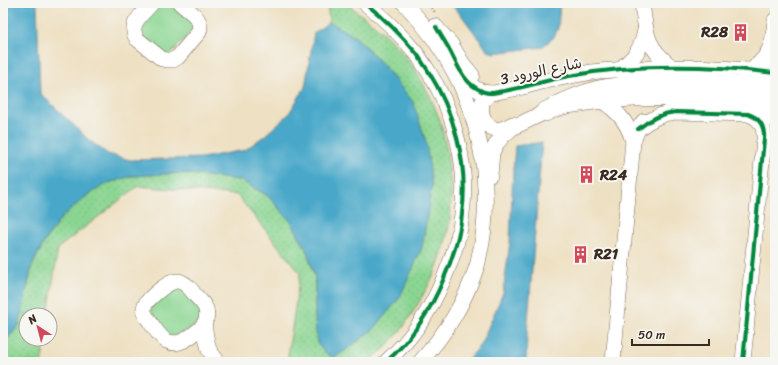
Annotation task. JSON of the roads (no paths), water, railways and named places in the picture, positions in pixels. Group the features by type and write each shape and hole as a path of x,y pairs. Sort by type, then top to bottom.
{"main road":[{"path":"761,71 775,60"},
{"path":"545,112 579,96 616,87 666,83 691,83 775,89"},
{"path":"766,103 766,109 775,118"}],"street":[{"path":"152,3 134,24 134,35 162,59 167,60 173,60 178,57 199,32 200,22 198,10 180,3"},
{"path":"364,3 396,30 418,55 435,82 447,107 456,133 462,160 464,188 463,213 458,237 442,284 431,307 413,334 386,362"},
{"path":"405,3 419,18 434,38 452,67 467,98 477,131 484,165 486,199 483,238 477,264 467,293 453,320 436,345 420,362"},
{"name":"شارع الورود 3","path":"405,3 438,22 471,75 496,92 568,76 619,70 672,67 761,71"},
{"path":"619,70 640,48 644,39 645,30 642,3"},
{"path":"761,71 772,43 775,20"},
{"path":"645,30 654,50 661,59 672,67"},
{"path":"496,92 486,96 483,100 481,111 486,122 495,129 501,129 526,118 567,106 602,101 695,98 766,103"},
{"path":"613,362 636,135 650,112 668,98"},
{"path":"602,101 619,114 630,131 636,135"},
{"path":"486,199 490,182 492,152 497,143 512,128 545,112"},
{"path":"636,135 649,121 666,113 676,112 748,114 759,120 762,126 764,139 743,362"},
{"path":"464,188 470,207 469,233 474,238 483,238"},
{"path":"209,350 183,342 172,343 166,341 161,337 144,313 143,308 145,303 168,284 173,282 179,281 188,286 206,310 204,324 206,337 209,350 218,362"},
{"path":"183,342 204,324"}],"water":[{"path":"3,3 37,3 40,93 90,141 108,154 130,160 202,158 245,150 288,115 305,87 314,33 329,22 357,38 383,65 413,102 426,142 432,185 422,248 400,297 374,329 342,353 333,358 323,351 317,343 315,319 315,277 307,251 292,223 268,196 240,180 181,173 132,176 108,183 85,197 62,217 44,242 32,266 23,307 18,307 18,326 9,337 3,339"},
{"path":"450,3 560,3 558,29 553,38 542,47 494,53 488,51 462,16"},
{"path":"542,142 526,362 466,362 481,344 503,293 510,241 515,146"}],"place":[{"name":"R28","path":"741,32"},
{"name":"R24","path":"587,175"},
{"name":"R21","path":"581,254"}]}
